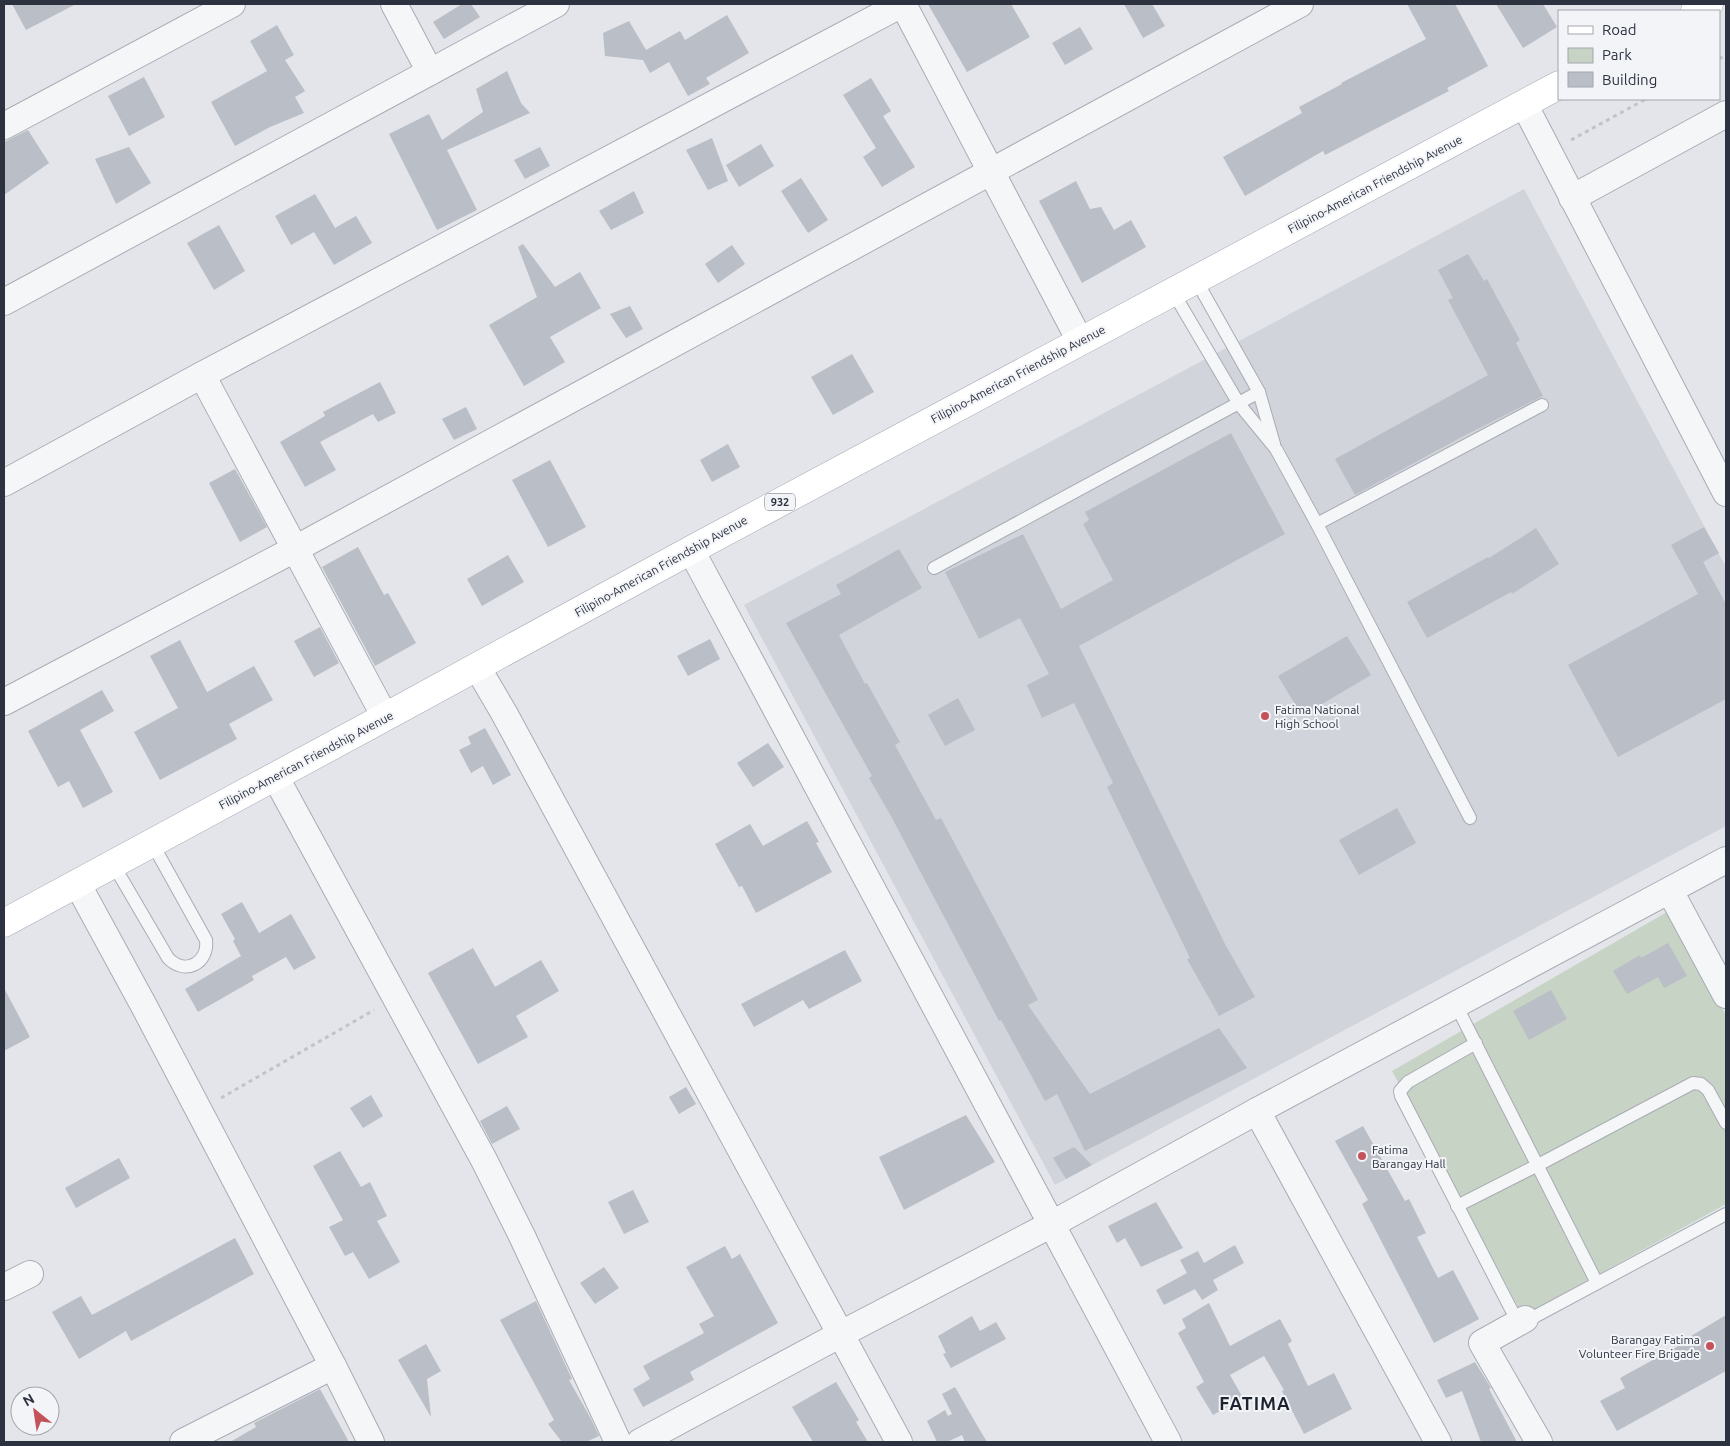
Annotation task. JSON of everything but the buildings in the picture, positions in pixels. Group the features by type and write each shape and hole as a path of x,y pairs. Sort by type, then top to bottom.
{"main road":[{"path":"1697,10 1709,4"},
{"name":"Filipino-American Friendship Avenue","path":"4,923 691,550 1558,86"}],"street":[{"path":"4,126 232,4"},
{"path":"394,4 430,72"},
{"path":"4,302 556,4"},
{"path":"4,483 202,375 903,4 992,170 1080,341"},
{"path":"4,702 295,549 1300,4"},
{"path":"1524,104 1726,493"},
{"path":"1572,198 1726,114"},
{"path":"202,375 385,717"},
{"path":"691,550 1168,1442"},
{"path":"477,667 504,713 899,1442"},
{"path":"275,776 484,1160 518,1227 618,1442"},
{"path":"640,1442 1052,1224 1257,1111 1726,860"},
{"path":"77,884 199,1111 371,1442"},
{"path":"1670,891 1726,995"},
{"path":"1257,1111 1438,1442"},
{"path":"4,1288 30,1274"},
{"path":"1525,1319 1482,1343 1539,1442"},
{"path":"183,1442 333,1366"}],"lane":[{"path":"1185,286 1259,392 1276,449"},
{"path":"1185,286 1238,404 1276,449 1470,818"},
{"path":"934,568 1259,392"},
{"path":"1317,524 1542,405"},
{"path":"113,864 168,958 174,965 182,967 191,966 200,961 205,955 207,948 206,940 152,844"},
{"path":"1456,1005 1597,1283"},
{"path":"1476,1043 1408,1082 1400,1091 1513,1313 1525,1319 1534,1317 1726,1214"},
{"path":"1457,1206 1693,1083 1701,1084 1708,1090 1726,1123"}],"path":[{"path":"1548,152 1644,100"},
{"path":"199,1111 396,997"}],"shaded area":[{"name":"Fatima National High School","path":"1524,189 1726,567 1726,826 1055,1185 744,605"}],"green space":[{"path":"1667,912 1726,1015 1726,1204 1523,1316 1392,1071"}],"place":[{"name":"Fatima National High School","path":"1265,716"},
{"name":"Fatima Barangay Hall","path":"1362,1156"},
{"name":"Barangay Fatima Volunteer Fire Brigade","path":"1710,1346"}],"district":[{"name":"FATIMA","path":"1255,1403"}]}
